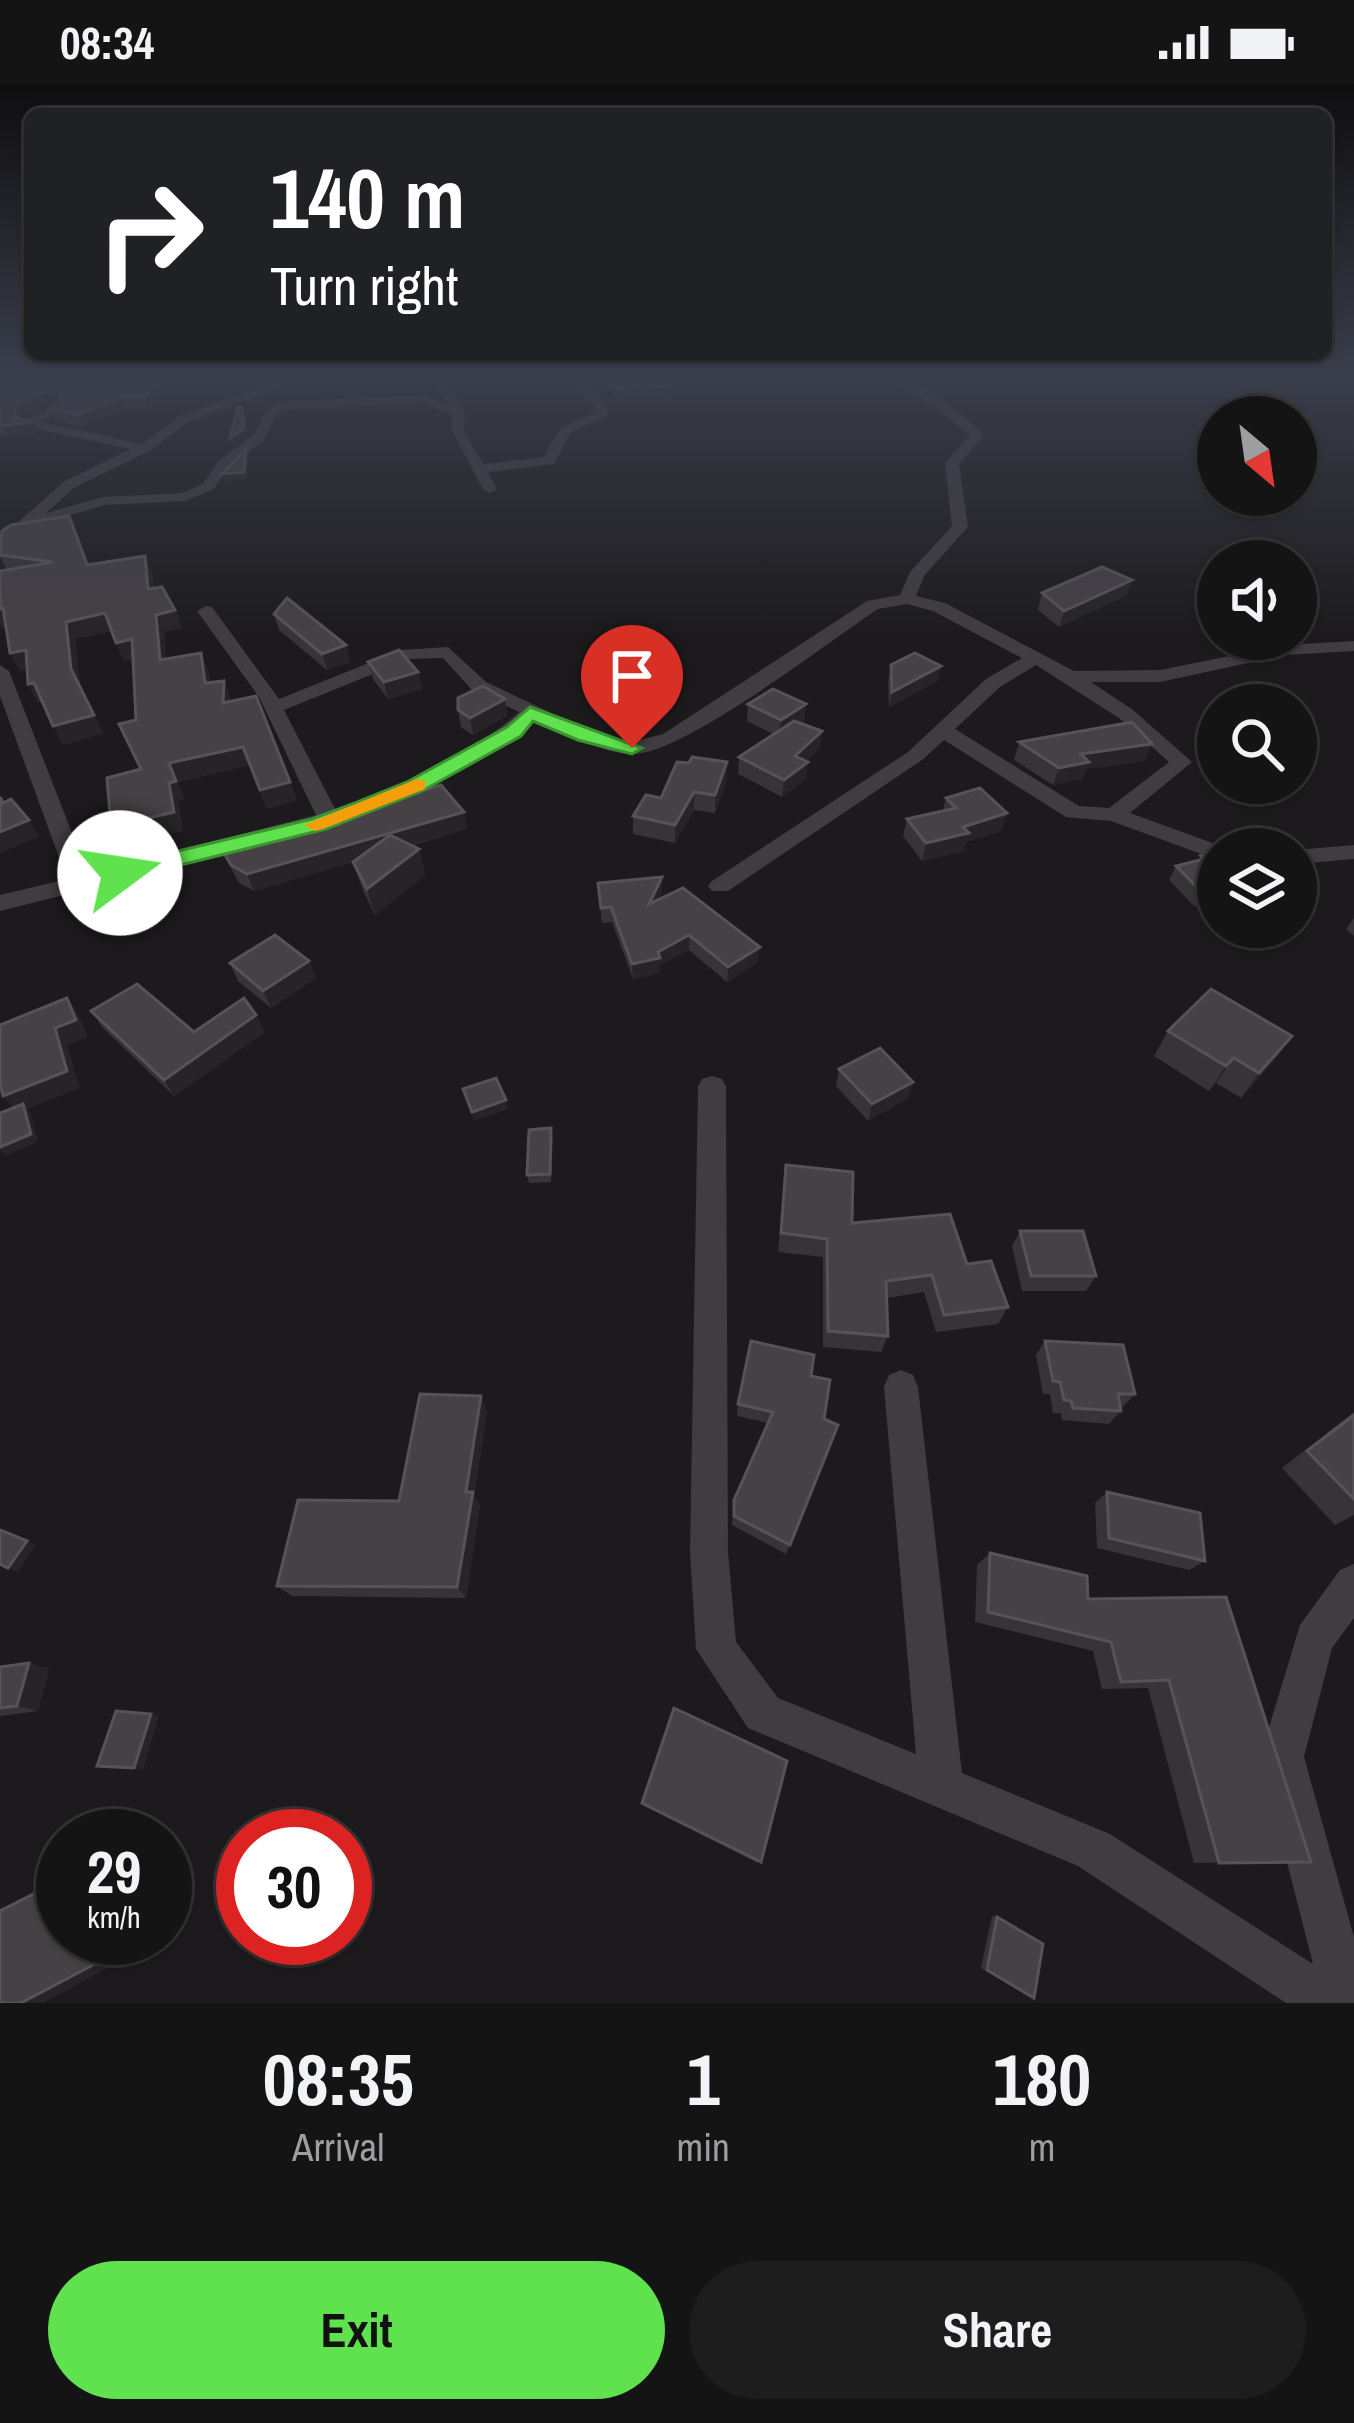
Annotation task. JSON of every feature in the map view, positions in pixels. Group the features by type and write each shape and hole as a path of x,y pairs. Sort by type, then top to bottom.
{"street":[{"path":"0,546 70,484 121,460"},
{"path":"28,523 103,501 184,497 208,487 229,460"},
{"path":"475,460 490,489"},
{"path":"480,469 550,460"},
{"path":"907,599 916,575 960,527 955,460"},
{"path":"273,708 407,654 448,652 479,686 530,713 585,736 632,748 670,737 873,604 907,599 939,607 1067,674 1126,714 1182,762 1114,815"},
{"path":"206,611 273,708 328,817"},
{"path":"1010,672 1160,676 1285,650 1354,646"},
{"path":"720,886 802,836 859,789 945,732 993,683 1036,656"},
{"path":"0,671 80,883"},
{"path":"0,903 319,824 414,787 514,731 530,713"},
{"path":"945,732 1074,812 1114,815 1197,845"},
{"path":"1317,855 1354,852"},
{"path":"712,1088 710,1552 716,1649 763,1713 1094,1850 1330,2003"},
{"path":"901,1387 941,1786"},
{"path":"1348,2003 1282,1757 1314,1639 1354,1584"}],"building":[{"path":"236,460 245,460 244,472 222,474"},
{"path":"69,516 87,565 145,556 148,589 162,587 175,610 156,615 160,660 201,653 205,683 224,681 223,703 256,696 290,782 260,790 243,747 169,763 176,781 169,783 174,812 111,827 107,778 141,769 119,724 136,720 132,639 116,643 105,613 66,622 71,669 94,715 53,726 34,683 28,684 26,650 10,653 0,609 0,571 53,562 0,555 2,531 11,525"},
{"path":"1102,567 1132,580 1064,611 1042,593"},
{"path":"287,598 346,645 322,654 274,614"},
{"path":"399,650 418,672 384,682 368,662"},
{"path":"915,653 941,666 892,692 891,665"},
{"path":"483,686 505,699 470,718 458,710 458,698"},
{"path":"773,689 806,704 781,720 748,704"},
{"path":"794,721 822,731 795,756 808,762 784,780 739,757"},
{"path":"1132,722 1152,744 1081,754 1089,762 1059,768 1019,742"},
{"path":"692,757 727,762 715,795 694,792 675,825 633,816 646,795 661,798 677,762 689,763"},
{"path":"441,785 464,812 247,874 231,865 217,842 250,834 256,843"},
{"path":"980,788 1007,813 963,827 969,833 926,843 907,819 956,808 946,798"},
{"path":"0,797 3,803 11,799 29,820 0,832"},
{"path":"390,835 419,849 367,889 353,862"},
{"path":"1197,861 1197,887 1176,866"},
{"path":"662,877 649,904 683,888 760,947 728,967 689,935 658,952 660,958 632,964 611,907 601,908 598,883"},
{"path":"275,935 309,961 263,991 230,963"},
{"path":"137,984 194,1032 244,998 256,1015 164,1080 91,1011"},
{"path":"1211,989 1292,1036 1259,1073 1234,1058 1226,1066 1168,1031"},
{"path":"67,998 76,1020 55,1028 67,1071 3,1096 0,1025"},
{"path":"880,1048 913,1082 872,1104 839,1069"},
{"path":"496,1078 506,1100 472,1112 463,1089"},
{"path":"23,1104 31,1134 0,1147 0,1113"},
{"path":"551,1128 550,1174 527,1175 529,1130"},
{"path":"786,1165 853,1172 852,1223 950,1214 967,1264 991,1261 1008,1307 944,1315 932,1275 886,1281 888,1336 828,1331 827,1239 781,1233"},
{"path":"1020,1231 1083,1231 1096,1276 1031,1276"},
{"path":"751,1341 814,1355 811,1376 830,1380 824,1419 838,1425 790,1545 734,1516 734,1500 773,1412 738,1404"},
{"path":"1045,1341 1123,1345 1135,1394 1118,1394 1121,1411 1073,1408 1071,1401 1064,1400 1060,1382 1053,1381"},
{"path":"420,1394 481,1396 466,1492 473,1492 457,1587 277,1586 298,1500 399,1501"},
{"path":"1354,1415 1354,1499 1307,1451"},
{"path":"1107,1492 1200,1513 1205,1561 1109,1538"},
{"path":"0,1530 27,1541 8,1568 0,1564"},
{"path":"990,1553 1087,1576 1088,1599 1226,1597 1311,1862 1219,1863 1169,1680 1121,1682 1111,1642 988,1612"},
{"path":"29,1663 17,1706 0,1708 0,1667"},
{"path":"674,1708 787,1761 761,1862 642,1803"},
{"path":"116,1711 151,1714 134,1768 97,1766"},
{"path":"36,1893 36,1965 93,1965 21,2003 0,2003 0,1911"},
{"path":"997,1917 1043,1944 1034,1998 987,1970"}],"slow traffic":[{"path":"315,825 417,785"}],"route":[{"path":"120,873 319,824 363,808 414,787 514,731 530,713 585,736 632,748"}]}
